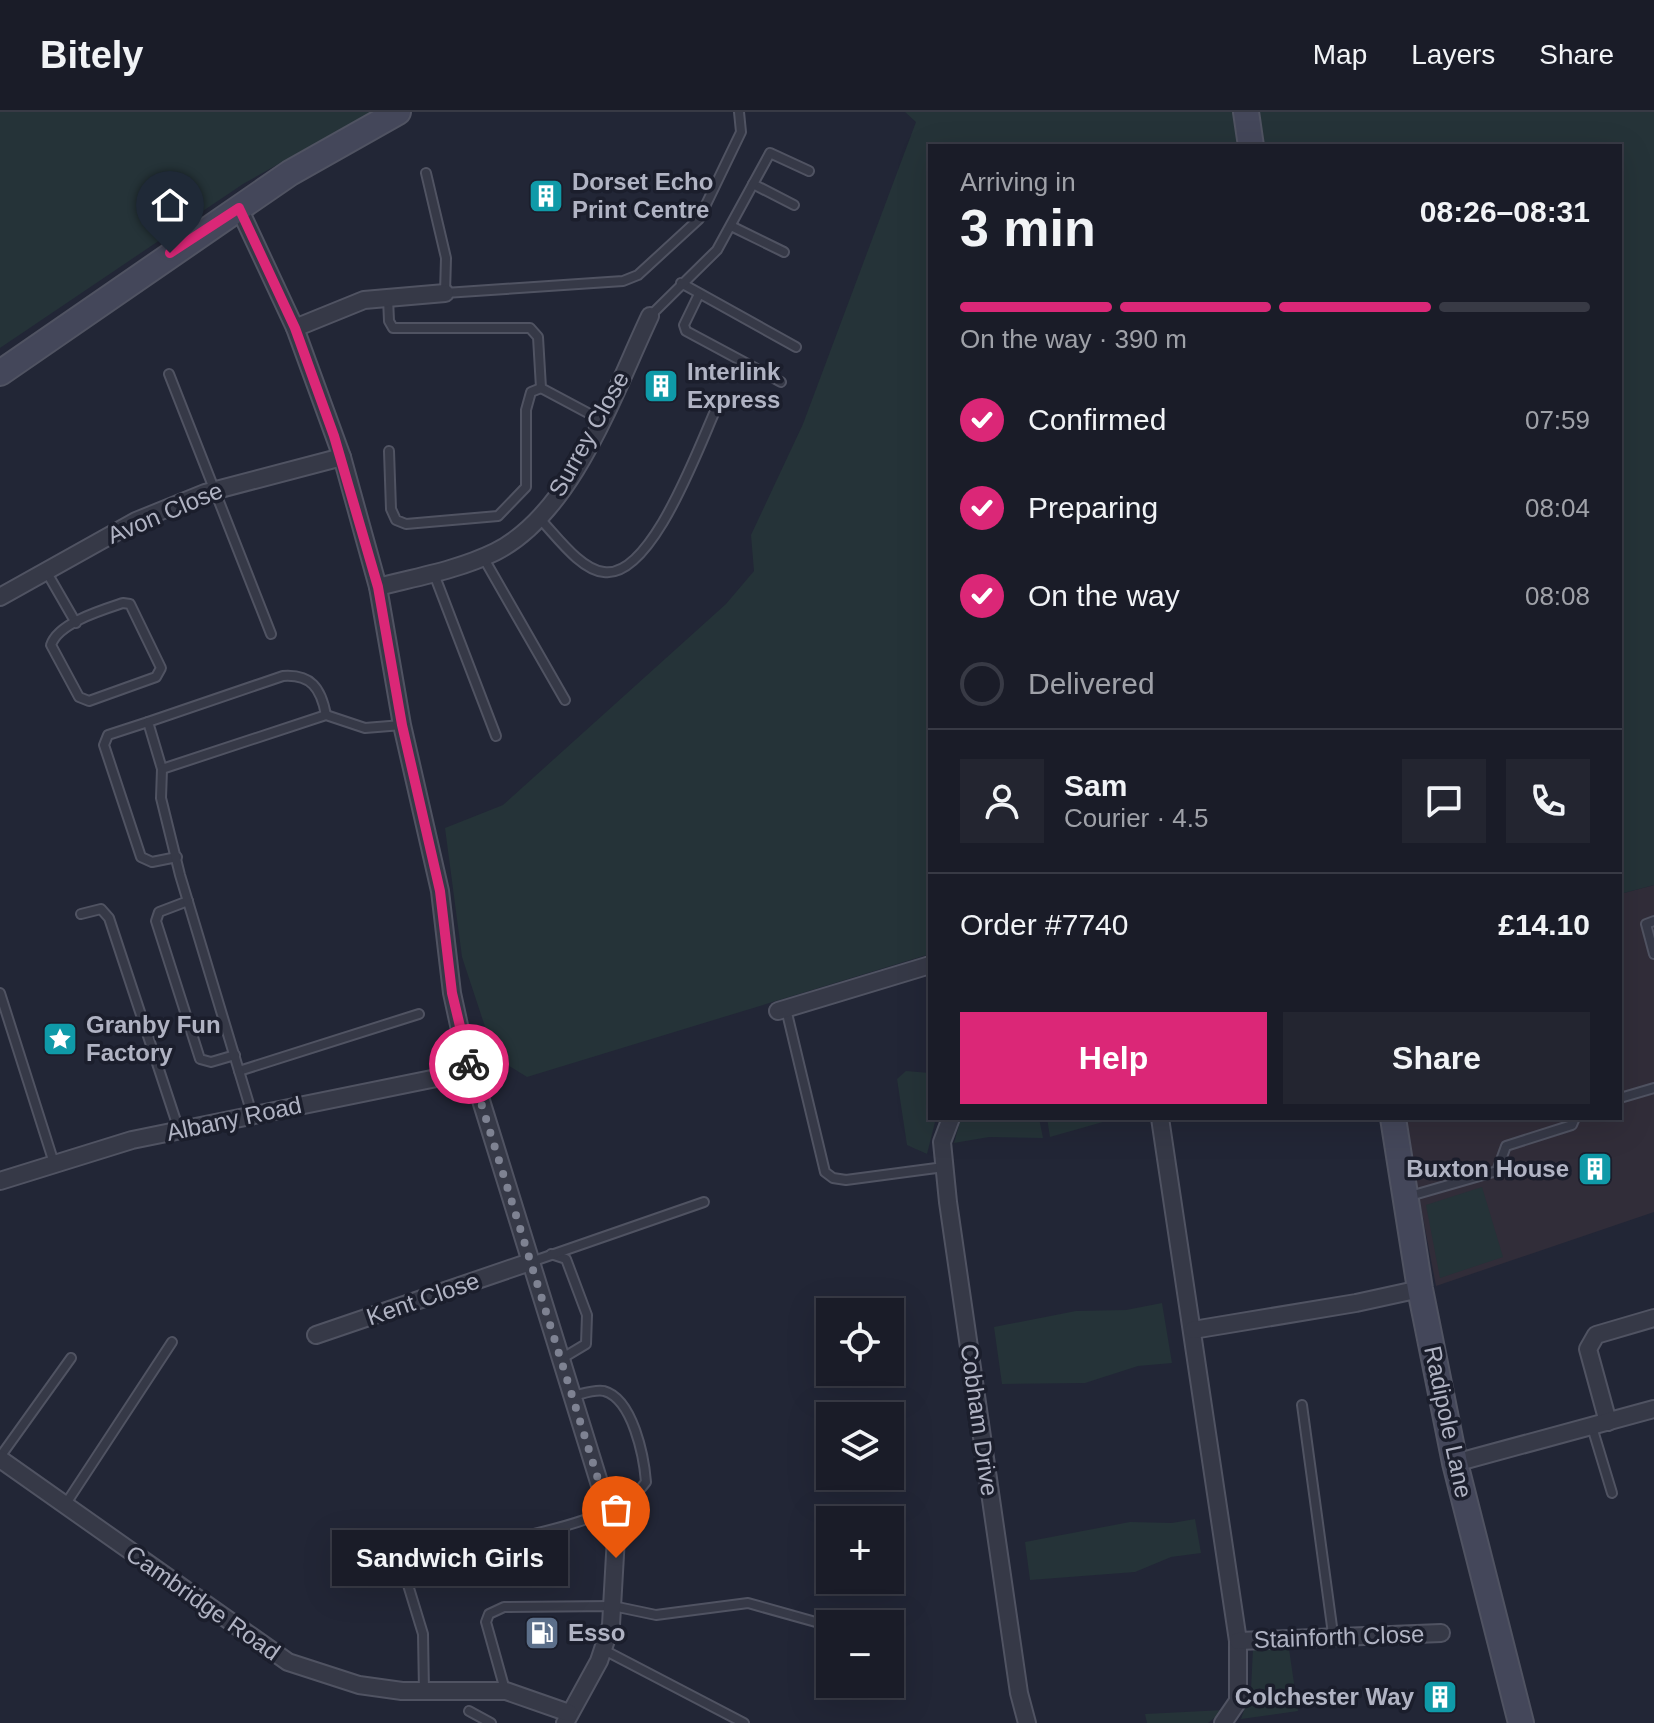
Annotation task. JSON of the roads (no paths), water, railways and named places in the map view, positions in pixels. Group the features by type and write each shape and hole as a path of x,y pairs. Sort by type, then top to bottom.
{"main road":[{"path":"0,373 294,170 398,112"},
{"path":"1246,112 1251,144"},
{"name":"Radipole Lane","path":"1393,1120 1420,1289 1455,1463 1521,1723"}],"street":[{"path":"239,208 295,328 342,457 378,587 402,725 440,891 452,993 471,1071 616,1537 613,1606 603,1649 567,1718"},
{"path":"295,328 364,300 445,293"},
{"name":"Surrey Close","path":"378,587 483,556 530,529 562,491 601,420 650,316"},
{"name":"Avon Close","path":"0,597 136,521 213,491 342,457"},
{"path":"782,1010 928,966"},
{"name":"Albany Road","path":"0,1181 179,1130 471,1071"},
{"name":"Cobham Drive","path":"950,1120 942,1142 944,1167 1019,1693 1027,1723"},
{"path":"1160,1120 1238,1641 1238,1701 1223,1723"},
{"name":"Kent Close","path":"316,1335 530,1262"},
{"path":"1193,1330 1356,1303 1420,1289"},
{"path":"1600,1425 1588,1349 1596,1335 1654,1318"},
{"path":"1455,1463 1654,1409"},
{"name":"Cambridge Road","path":"0,1458 288,1662 359,1685 424,1691 506,1691 567,1718"},
{"name":"Stainforth Close","path":"1238,1641 1333,1634 1441,1633"}],"lane":[{"path":"426,173 446,258 445,293 623,281 638,275 699,219 741,132 739,112"},
{"path":"650,316 717,250 770,153 809,171"},
{"path":"753,184 794,205"},
{"path":"731,226 784,252"},
{"path":"681,283 796,347"},
{"path":"699,294 684,325 686,331 781,382"},
{"path":"388,296 389,321 393,328 530,328 538,337 541,388"},
{"path":"169,374 271,634"},
{"path":"389,451 391,509 396,520 406,524 498,516 526,487 526,410 531,392 541,388 601,420"},
{"path":"539,518 589,566 604,573 624,570 652,543 719,402"},
{"path":"483,556 565,700"},
{"path":"46,570 76,623"},
{"path":"433,573 496,736"},
{"path":"130,604 161,668 156,677 89,701 79,697 51,645 54,637 76,623 115,605 130,604"},
{"path":"177,857 152,862 141,857 104,745 108,735 283,676 298,675 319,689 326,715"},
{"path":"162,769 326,715 365,728 402,725"},
{"path":"148,722 162,769 161,798 188,901 252,1114"},
{"path":"188,901 159,912 156,921 200,1059 211,1062 235,1055"},
{"path":"81,914 101,909 109,918 179,1130"},
{"path":"1654,921 1646,924 1654,954"},
{"path":"0,993 55,1164"},
{"path":"782,1010 825,1172 833,1178 846,1180 944,1167"},
{"path":"239,1071 419,1014"},
{"path":"1622,1097 1654,1088"},
{"path":"1405,1197 1497,1171 1506,1146 1572,1125 1574,1120"},
{"path":"530,1262 704,1202"},
{"path":"550,1254 566,1259 588,1324 586,1344 560,1360"},
{"path":"64,1506 172,1342"},
{"path":"0,1458 71,1358"},
{"path":"473,1548 608,1511 640,1491 646,1482 642,1458 627,1414 614,1396 602,1390 572,1396"},
{"path":"1302,1405 1333,1634"},
{"path":"1600,1425 1612,1493"},
{"path":"394,1539 423,1634 424,1691"},
{"path":"506,1691 486,1622 495,1609 613,1606 656,1615 748,1603 816,1622"},
{"path":"603,1649 744,1723"},
{"path":"469,1711 491,1723"}],"place":[{"name":"Dorset Echo Print Centre","path":"546,196"},
{"name":"Interlink Express","path":"661,386"},
{"name":"Granby Fun Factory","path":"60,1039"},
{"name":"Buxton House","path":"1595,1169"},
{"name":"Sandwich Girls","path":"616,1558"},
{"name":"Esso","path":"542,1633"},
{"name":"Colchester Way","path":"1440,1697"}]}
